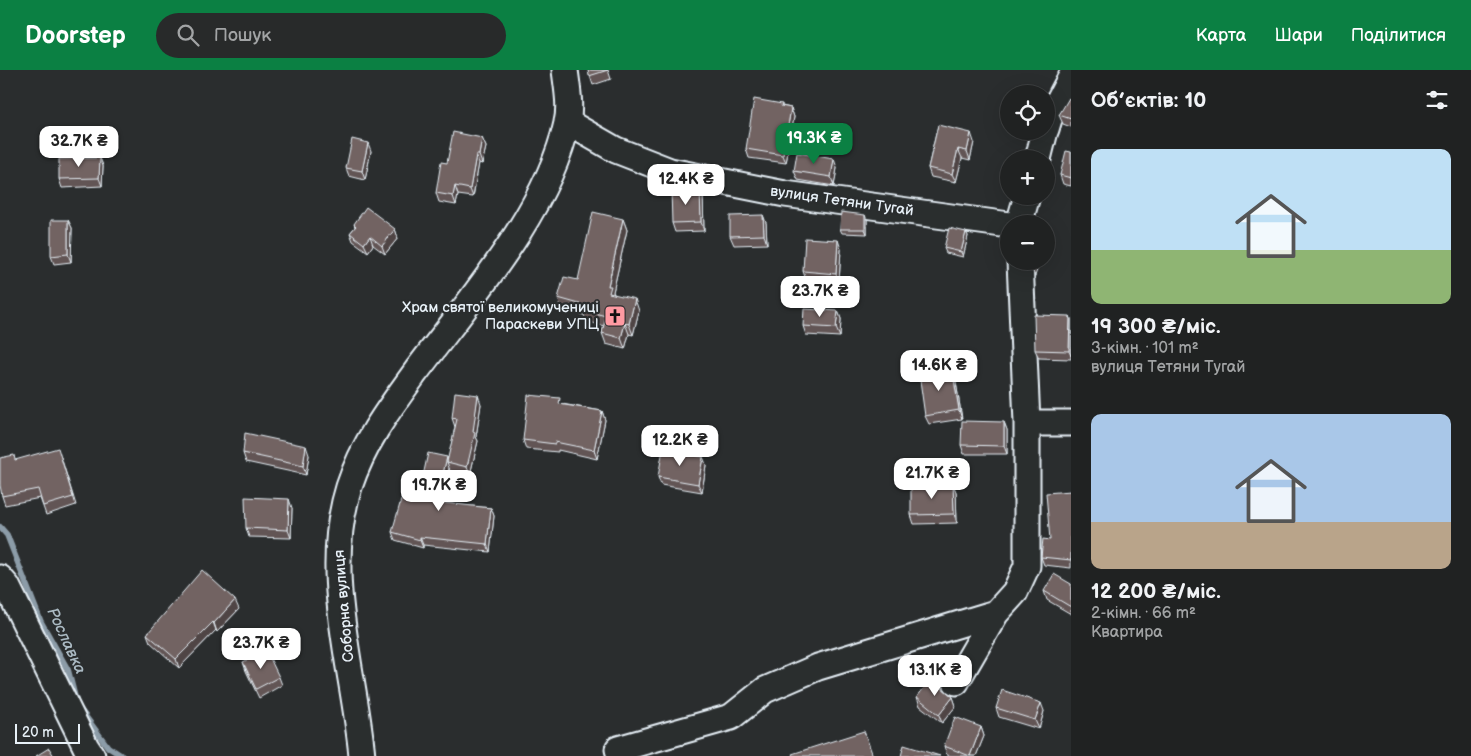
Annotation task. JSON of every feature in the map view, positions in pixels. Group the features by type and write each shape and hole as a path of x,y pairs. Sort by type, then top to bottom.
{"street":[{"name":"Соборна вулиця","path":"362,756 343,629 338,571 338,541 342,513 349,488 358,464 379,422 488,276 520,230 542,189 556,156 567,122 565,70"},
{"path":"1055,108 1071,77"},
{"name":"вулиця Тетяни Тугай","path":"567,122 616,150 670,171 785,194 1000,224"},
{"path":"956,682 996,613 1015,592 1027,566 1027,423 1020,270"},
{"path":"1027,423 1071,423"},
{"path":"0,578 7,586 92,756"},
{"path":"620,756 618,749 731,717 765,690 818,667 996,613"}],"building":[{"path":"588,70 608,70 589,76"},
{"path":"1069,98 1071,99 1071,119 1059,115"},
{"path":"754,99 782,104 781,106 791,108 783,155 746,149"},
{"path":"938,125 971,133 967,151 958,149 952,174 928,168"},
{"path":"453,132 482,138 479,155 476,155 470,189 455,186 453,196 436,193 441,162 447,163"},
{"path":"352,139 368,143 362,171 346,168"},
{"path":"1066,151 1071,152 1071,178 1060,175"},
{"path":"797,153 834,159 831,177 794,171"},
{"path":"100,158 99,178 59,179 59,159"},
{"path":"700,188 701,222 672,223 671,189"},
{"path":"366,207 395,229 382,246 370,236 364,244 350,233"},
{"path":"593,212 623,219 608,286 611,286 609,293 635,299 629,324 625,323 621,338 602,333 606,316 582,310 583,305 558,298 564,277 578,280"},
{"path":"841,212 865,215 865,229 840,229"},
{"path":"763,215 764,235 730,236 730,216"},
{"path":"51,220 68,220 68,254 51,256"},
{"path":"949,228 966,232 961,252 944,248"},
{"path":"805,238 838,240 836,274 803,271"},
{"path":"804,309 838,311 836,328 803,326"},
{"path":"1034,315 1070,316 1069,351 1035,350"},
{"path":"952,368 959,410 925,416 919,373"},
{"path":"455,392 478,395 473,432 475,433 467,467 447,462 457,419 452,418"},
{"path":"528,395 560,398 559,404 602,411 594,450 555,442 555,444 523,440"},
{"path":"962,421 1004,422 1004,446 961,445"},
{"path":"245,433 306,446 303,466 243,453"},
{"path":"58,448 73,497 43,506 38,489 2,496 0,458 14,455 15,460"},
{"path":"663,449 703,457 698,484 658,477"},
{"path":"428,453 447,457 436,502 491,508 487,544 420,537 420,540 392,532 405,486 420,490"},
{"path":"953,484 954,514 911,515 911,485"},
{"path":"1071,491 1071,560 1041,557 1043,539 1050,540 1046,493"},
{"path":"245,497 289,499 288,530 246,528"},
{"path":"202,570 235,600 176,659 147,634"},
{"path":"1054,574 1071,584 1071,607 1044,591"},
{"path":"266,650 279,677 256,689 243,662"},
{"path":"931,679 953,697 939,715 917,697"},
{"path":"1002,690 1041,703 1035,720 996,708"},
{"path":"955,717 981,727 970,756 944,746"},
{"path":"864,731 873,756 793,756 792,754"},
{"path":"904,745 940,756 901,756"},
{"path":"49,748 54,756 36,756"}],"waterway":[{"name":"Рославка","path":"0,527 7,535 41,622 68,670 77,705 108,747 122,756"}],"place":[{"name":"Храм святої великомучениці Параскеви УПЦ","path":"615,316"}]}
